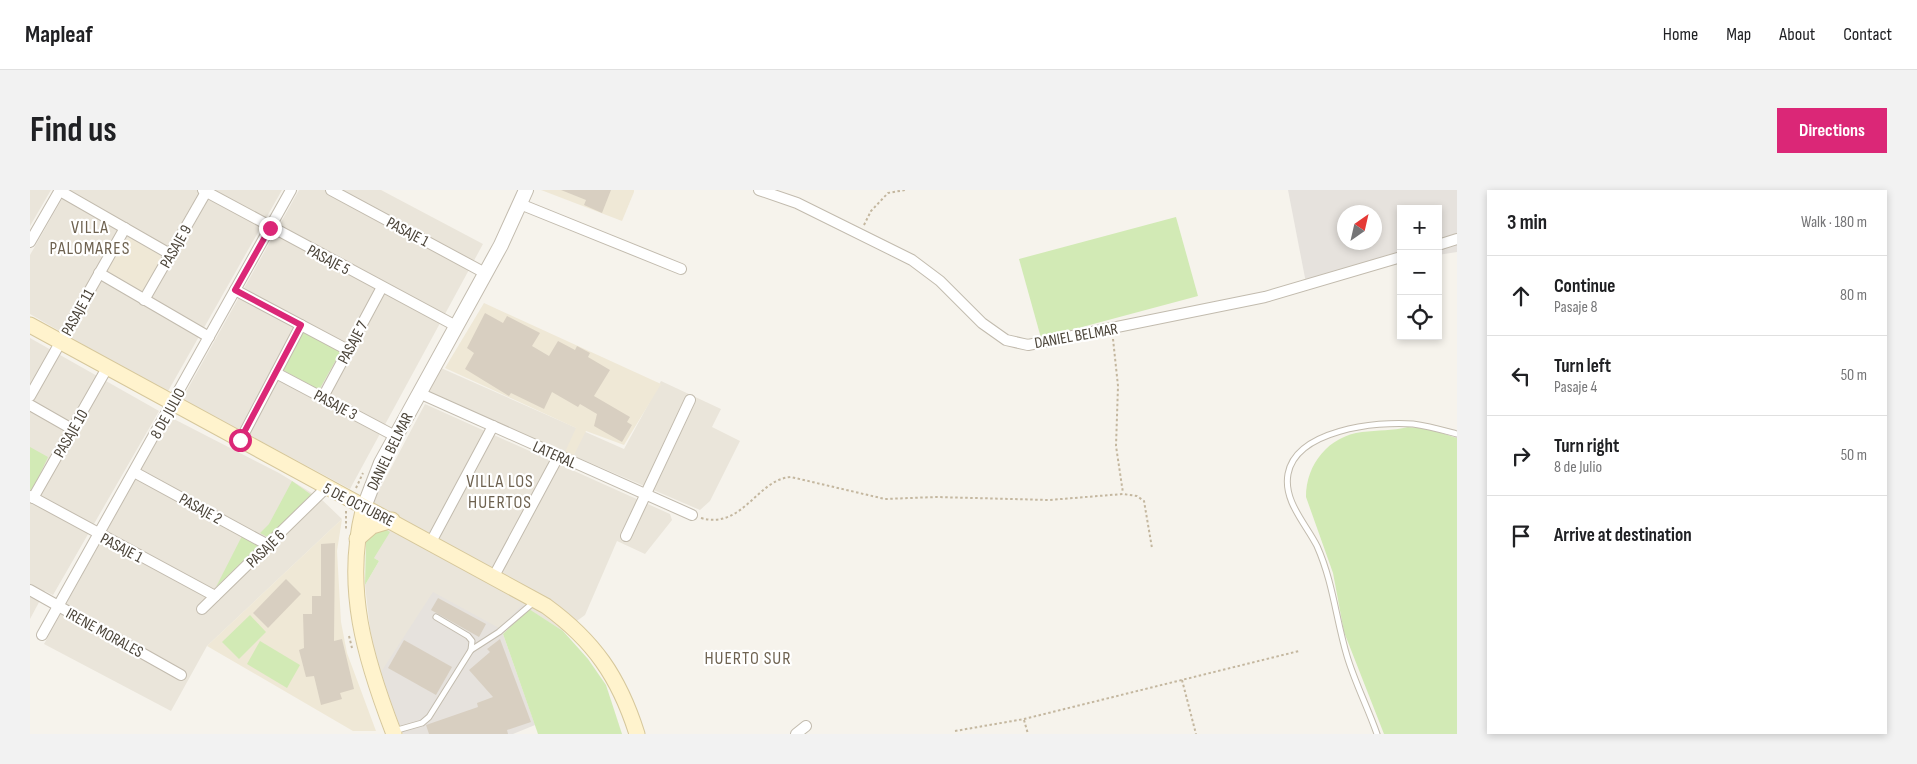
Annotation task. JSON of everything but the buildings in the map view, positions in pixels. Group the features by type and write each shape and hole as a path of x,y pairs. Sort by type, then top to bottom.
{"main road":[{"name":"5 DE OCTUBRE","path":"30,325 172,404 364,507 392,520 536,600 573,627 598,653 618,685 637,734"},
{"name":"DANIEL BELMAR","path":"364,507 357,538 356,584 360,629 368,665 393,733"},
{"path":"357,538 372,526 392,520"}],"street":[{"path":"31,238 60,190 170,254"},
{"name":"8 DE JULIO","path":"42,635 291,190"},
{"name":"PASAJE 1","path":"331,190 485,273"},
{"name":"DANIEL BELMAR","path":"364,507 374,478 395,436 485,273 526,190"},
{"name":"DANIEL BELMAR","path":"759,190 797,202 912,260 940,281 982,322 1006,340 1028,345 1265,298 1397,258"},
{"name":"PASAJE 5","path":"204,191 456,326"},
{"name":"PASAJE 9","path":"144,300 204,191"},
{"path":"520,204 681,269"},
{"name":"PASAJE 11","path":"30,396 125,228"},
{"path":"1442,244 1457,239"},
{"path":"99,274 209,337"},
{"name":"PASAJE 7","path":"323,397 382,287"},
{"path":"235,290 348,350"},
{"path":"240,440 301,325"},
{"name":"PASAJE 10","path":"31,497 107,368"},
{"name":"PASAJE 3","path":"276,372 395,436"},
{"name":"LATERAL","path":"419,393 692,515"},
{"path":"626,536 690,400"},
{"path":"30,405 72,429"},
{"path":"431,542 493,426"},
{"path":"494,576 559,455"},
{"name":"PASAJE 2","path":"134,472 268,545"},
{"name":"PASAJE 6","path":"202,609 327,487"},
{"name":"PASAJE 1","path":"31,497 98,535 215,596"},
{"name":"IRENE MORALES","path":"30,590 181,675"},
{"path":"796,734 806,726"}],"lane":[{"path":"1377,734 1348,659 1334,596 1322,559 1290,495 1288,474 1300,452 1312,441 1326,435 1397,424 1425,426 1457,434"},
{"path":"393,733 422,722 429,717 471,650 499,632 536,600"},
{"path":"436,617 468,636 472,641 471,650"}],"path":[{"path":"860,233 871,211 888,193 905,190"},
{"path":"1112,329 1118,386 1116,446 1123,494"},
{"path":"692,515 715,522 744,509 780,478 791,477 884,499 936,497 1049,500 1123,494 1137,496 1144,501 1152,548"},
{"path":"955,731 1024,719 1299,651"},
{"path":"1182,680 1196,734"},
{"path":"1024,719 1028,734"}],"shaded area":[{"path":"30,190 51,190 30,226"},
{"path":"67,190 282,190 167,393 30,314 30,255"},
{"path":"299,190 381,190 483,244 350,489 182,399"},
{"path":"541,190 634,190 634,192 622,221"},
{"path":"1288,190 1457,190 1457,252 1442,254 1442,205 1397,205 1397,262 1306,283"},
{"path":"130,238 160,254 162,263 140,294 109,277 107,270 123,241"},
{"path":"484,303 661,384 624,445 586,431 574,455 565,452 576,428 445,368"},
{"path":"30,338 159,411 53,595 45,591 30,619"},
{"path":"441,368 624,449 661,381 721,409 712,427 740,441 710,501 700,510 428,393"},
{"path":"425,404 670,514 672,520 645,554 617,541 585,615 563,631 525,607 499,628 379,674 370,629 365,585 379,561 374,558 364,519"},
{"path":"170,417 279,473 320,498 342,519 207,646 171,711 44,644"},
{"path":"342,519 337,551 341,622 347,653 376,731 353,731 207,646"},
{"path":"433,592 499,628 522,605 529,609 503,634 535,725 513,734 403,734 379,675"}],"green space":[{"path":"1176,217 1198,296 1041,338 1019,259"},
{"path":"304,331 341,351 319,390 283,370"},
{"path":"1408,427 1429,429 1457,438 1457,734 1384,734 1344,632 1333,573 1306,497 1310,473 1315,463 1339,439 1362,432"},
{"path":"30,447 48,457 33,489 30,490"},
{"path":"292,481 313,496 269,538 260,533 269,524"},
{"path":"383,528 390,532 374,558 379,561 365,585 366,540 369,534"},
{"path":"242,536 259,546 216,587"},
{"path":"529,609 563,631 588,659 606,685 622,734 538,734 503,634"},
{"path":"250,615 266,632 239,659 222,642"},
{"path":"260,641 300,665 287,688 247,664"}],"district":[{"name":"VILLA PALOMARES","path":"90,237"},
{"name":"VILLA LOS HUERTOS","path":"500,491"},
{"name":"HUERTO SUR","path":"748,658"}],"route":[{"path":"240,440 301,325 235,290 270,228"}]}
